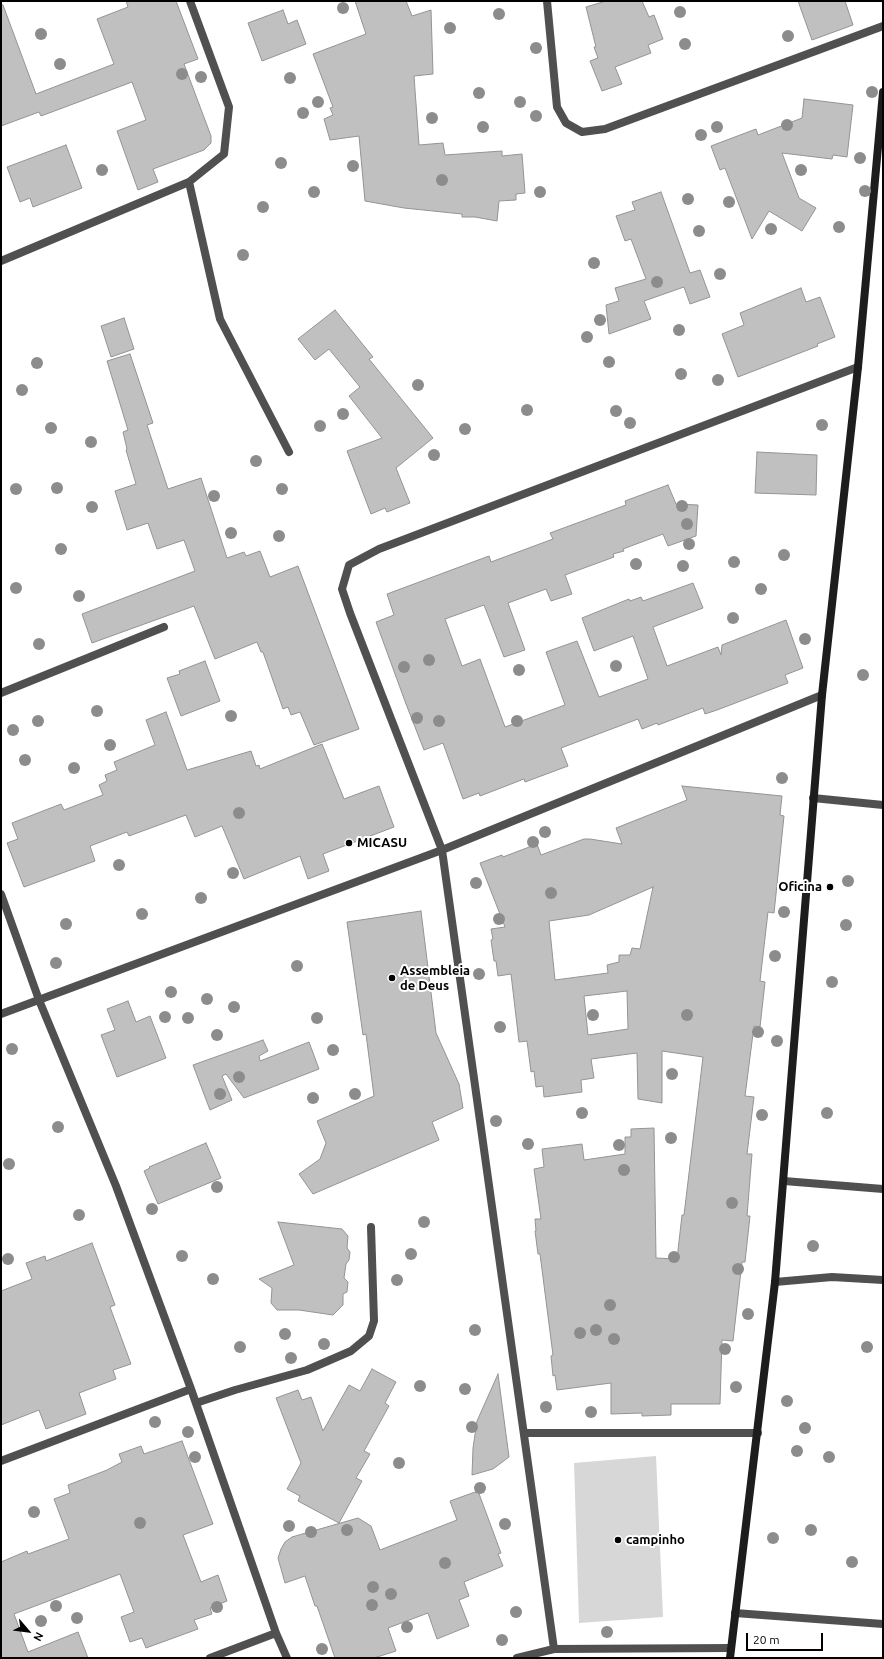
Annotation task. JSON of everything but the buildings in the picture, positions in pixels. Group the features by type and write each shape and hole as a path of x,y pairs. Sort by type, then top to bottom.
{"street":[{"path":"1,261 189,182 224,154 228,107 190,1"},
{"path":"547,1 557,107 566,123 582,132 605,128 883,26"},
{"path":"730,1658 776,1282 822,695 858,367 883,92"},
{"path":"189,182 220,319 289,452"},
{"path":"554,1649 442,850 350,613 342,588 349,565 379,549 858,367"},
{"path":"1,693 164,627"},
{"path":"1,1014 442,850 822,695"},
{"path":"813,798 883,805"},
{"path":"1,894 39,1000 116,1186 191,1389 276,1633 287,1658"},
{"path":"784,1181 883,1189"},
{"path":"196,1404 235,1390 307,1370 351,1352 369,1336 374,1321 371,1227"},
{"path":"776,1282 832,1277 883,1280"},
{"path":"1,1462 191,1389"},
{"path":"524,1433 758,1433"},
{"path":"735,1613 883,1624"},
{"path":"210,1658 276,1633"},
{"path":"517,1658 554,1649 731,1648"}],"shaded area":[{"name":"campinho","path":"656,1456 663,1617 579,1623 574,1463"}],"place":[{"name":"MICASU","path":"349,843"},
{"name":"Oficina","path":"830,887"},
{"name":"Assembleia de Deus","path":"392,978"},
{"name":"campinho","path":"618,1540"}]}
